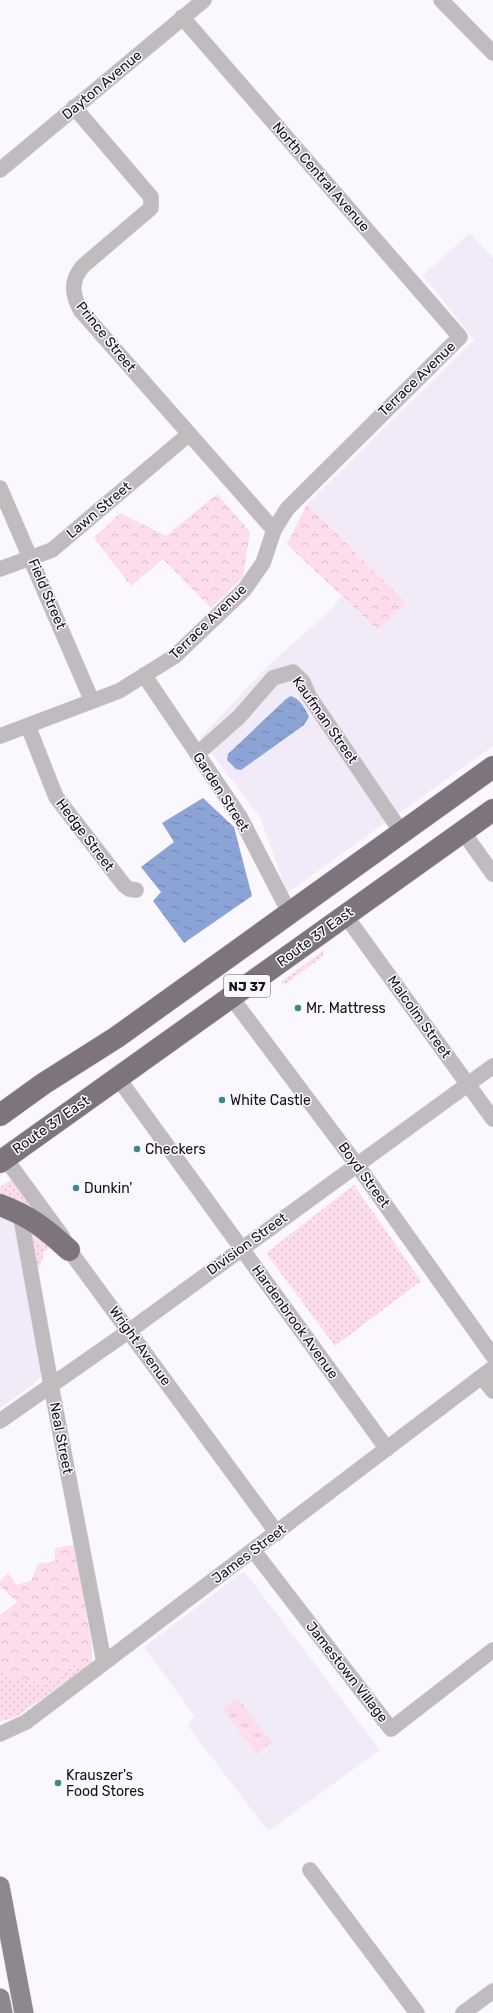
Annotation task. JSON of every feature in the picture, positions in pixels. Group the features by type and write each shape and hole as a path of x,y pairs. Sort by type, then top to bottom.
{"highway":[{"name":"NJ 37","path":"0,1115 43,1084 117,1037 493,767"},
{"name":"Route 37 East","path":"3,1160 493,810"},
{"path":"10,1209 42,1226 69,1250"}],"main road":[{"path":"0,1886 24,2013"},
{"path":"0,1998 3,2013"}],"street":[{"name":"Dayton Avenue","path":"0,170 204,0"},
{"path":"441,0 493,53"},
{"name":"North Central Avenue","path":"182,17 460,337"},
{"name":"Prince Street","path":"74,107 151,197 151,208 83,266 76,275 73,288 74,300 81,311 274,530"},
{"name":"Terrace Avenue","path":"0,736 119,691 175,656 244,590 263,563 274,530 287,509 460,337"},
{"name":"Lawn Street","path":"0,569 52,550 189,434"},
{"name":"Field Street","path":"0,488 32,558 92,701"},
{"name":"Kaufman Street","path":"197,754 239,717 274,678 293,672 303,682 309,696 402,833"},
{"name":"Garden Street","path":"144,675 240,817 290,914"},
{"name":"Hedge Street","path":"28,726 56,797 124,886 129,889 136,890"},
{"path":"463,832 493,874"},
{"name":"Malcolm Street","path":"345,915 493,1119"},
{"name":"Boyd Street","path":"231,997 357,1165 493,1356"},
{"name":"Division Street","path":"0,1421 129,1331 241,1247 493,1066"},
{"name":"Hardenbrook Avenue","path":"118,1078 387,1449"},
{"name":"Wright Avenue","path":"3,1160 62,1236 69,1250 277,1533"},
{"name":"Neal Street","path":"10,1209 51,1385 104,1662"},
{"path":"487,1373 493,1391"},
{"name":"James Street","path":"0,1734 26,1722 487,1373"},
{"name":"Jamestown Village","path":"253,1550 391,1729 493,1650"},
{"path":"310,1870 417,2013"},
{"path":"463,2013 493,1991"}],"shaded area":[{"path":"470,233 493,258 493,746 287,893 261,819 200,738 269,665 332,609 341,596 378,630 406,603 307,504 474,340 423,275"},
{"path":"0,1211 6,1213 15,1224 43,1366 40,1377 34,1384 0,1408"},
{"path":"244,1571 380,1750 268,1831 188,1726 194,1715 144,1647"}],"green space":[{"path":"217,494 250,532 243,577 211,608 163,559 131,586 94,538 120,513 166,536"},
{"path":"307,504 406,603 378,630 287,544"},
{"path":"324,950 323,956 287,983 282,984 281,982"},
{"path":"12,1179 34,1208 32,1210 0,1194 0,1187"},
{"path":"354,1185 421,1281 335,1346 266,1253"},
{"path":"30,1229 51,1241 47,1250 43,1252 44,1255 38,1270"},
{"path":"75,1545 92,1648 92,1662 84,1669 78,1662 57,1678 44,1684 9,1677 0,1669 0,1615 17,1602 0,1586 0,1581 8,1573 16,1585 31,1581 38,1564 55,1561 55,1548"},
{"path":"79,1662 84,1669 19,1715 0,1721 0,1669 9,1677 44,1684 57,1678"},
{"path":"238,1698 272,1742 257,1754 223,1709"}],"water":[{"path":"291,696 300,702 309,717 304,725 241,770 236,769 227,760 228,754"},
{"path":"203,798 234,827 252,896 184,943 153,901 161,892 141,867 174,842 162,823"}],"place":[{"name":"Mr. Mattress","path":"298,1008"},
{"name":"White Castle","path":"222,1100"},
{"name":"Checkers","path":"137,1149"},
{"name":"Dunkin'","path":"76,1188"},
{"name":"Krauszer's Food Stores","path":"58,1783"}]}
